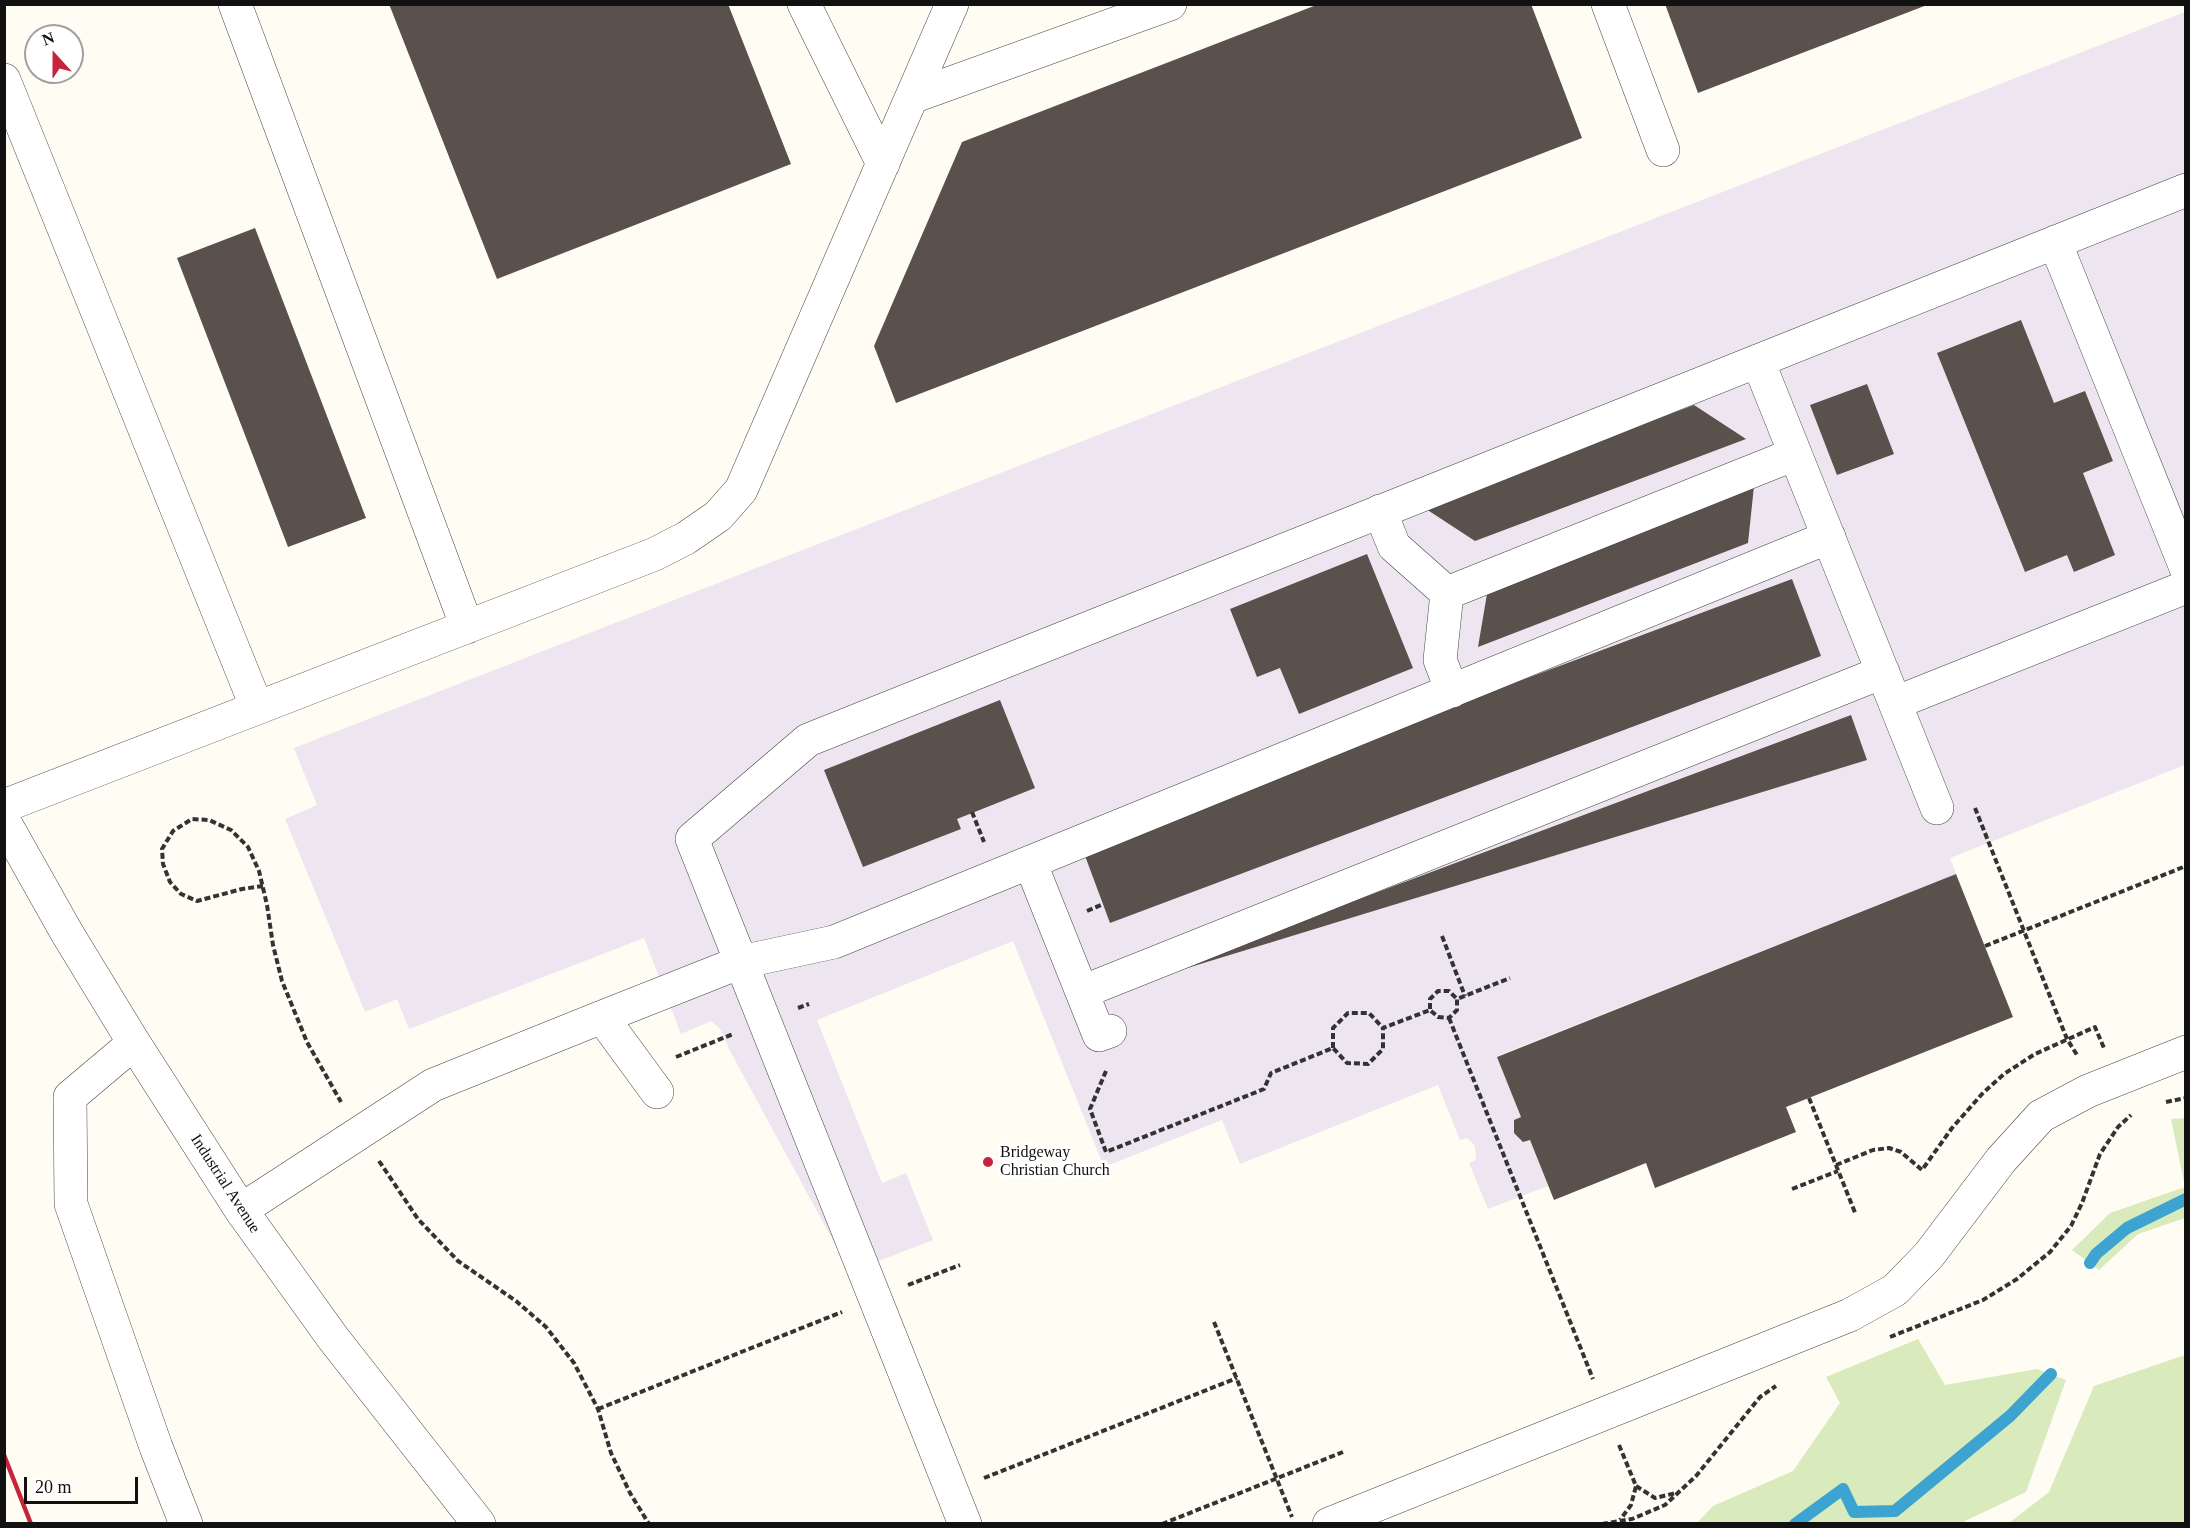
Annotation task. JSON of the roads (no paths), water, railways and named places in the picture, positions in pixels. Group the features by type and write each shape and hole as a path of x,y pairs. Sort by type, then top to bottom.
{"street":[{"path":"235,4 467,627"},
{"path":"804,4 883,164"},
{"path":"4,806 655,554 686,538 718,516 741,490 952,4"},
{"path":"912,97 1170,4"},
{"path":"1608,4 1663,150"},
{"path":"4,80 257,708"},
{"path":"966,1524 692,839 808,740 2186,190"},
{"path":"2055,242 2186,568"},
{"path":"1758,361 1937,808"},
{"path":"1447,593 1795,454"},
{"path":"1380,512 1394,546 1447,593"},
{"path":"241,1210 433,1085 741,962 834,942 1829,537"},
{"path":"1895,703 2186,587"},
{"path":"1447,593 1440,660 1452,691"},
{"path":"1082,992 1883,672"},
{"name":"Industrial Avenue","path":"4,821 67,933 134,1043 241,1210 333,1338 478,1524"},
{"path":"1030,862 1100,1035 1110,1031"},
{"path":"602,1017 649,1081"},
{"path":"134,1043 70,1097 71,1204 156,1447 186,1524"},
{"path":"1329,1524 1851,1315 1895,1290 1929,1255 2001,1160 2042,1116 2088,1091 2186,1052"}],"waterway":[{"path":"2090,1263 2096,1254 2127,1228 2186,1199"},
{"path":"1795,1524 1843,1489 1854,1512 1895,1511 2010,1416 2051,1374"}],"railway":[{"path":"4,1455 31,1524"}],"place":[{"name":"Bridgeway Christian Church","path":"988,1162"}]}
